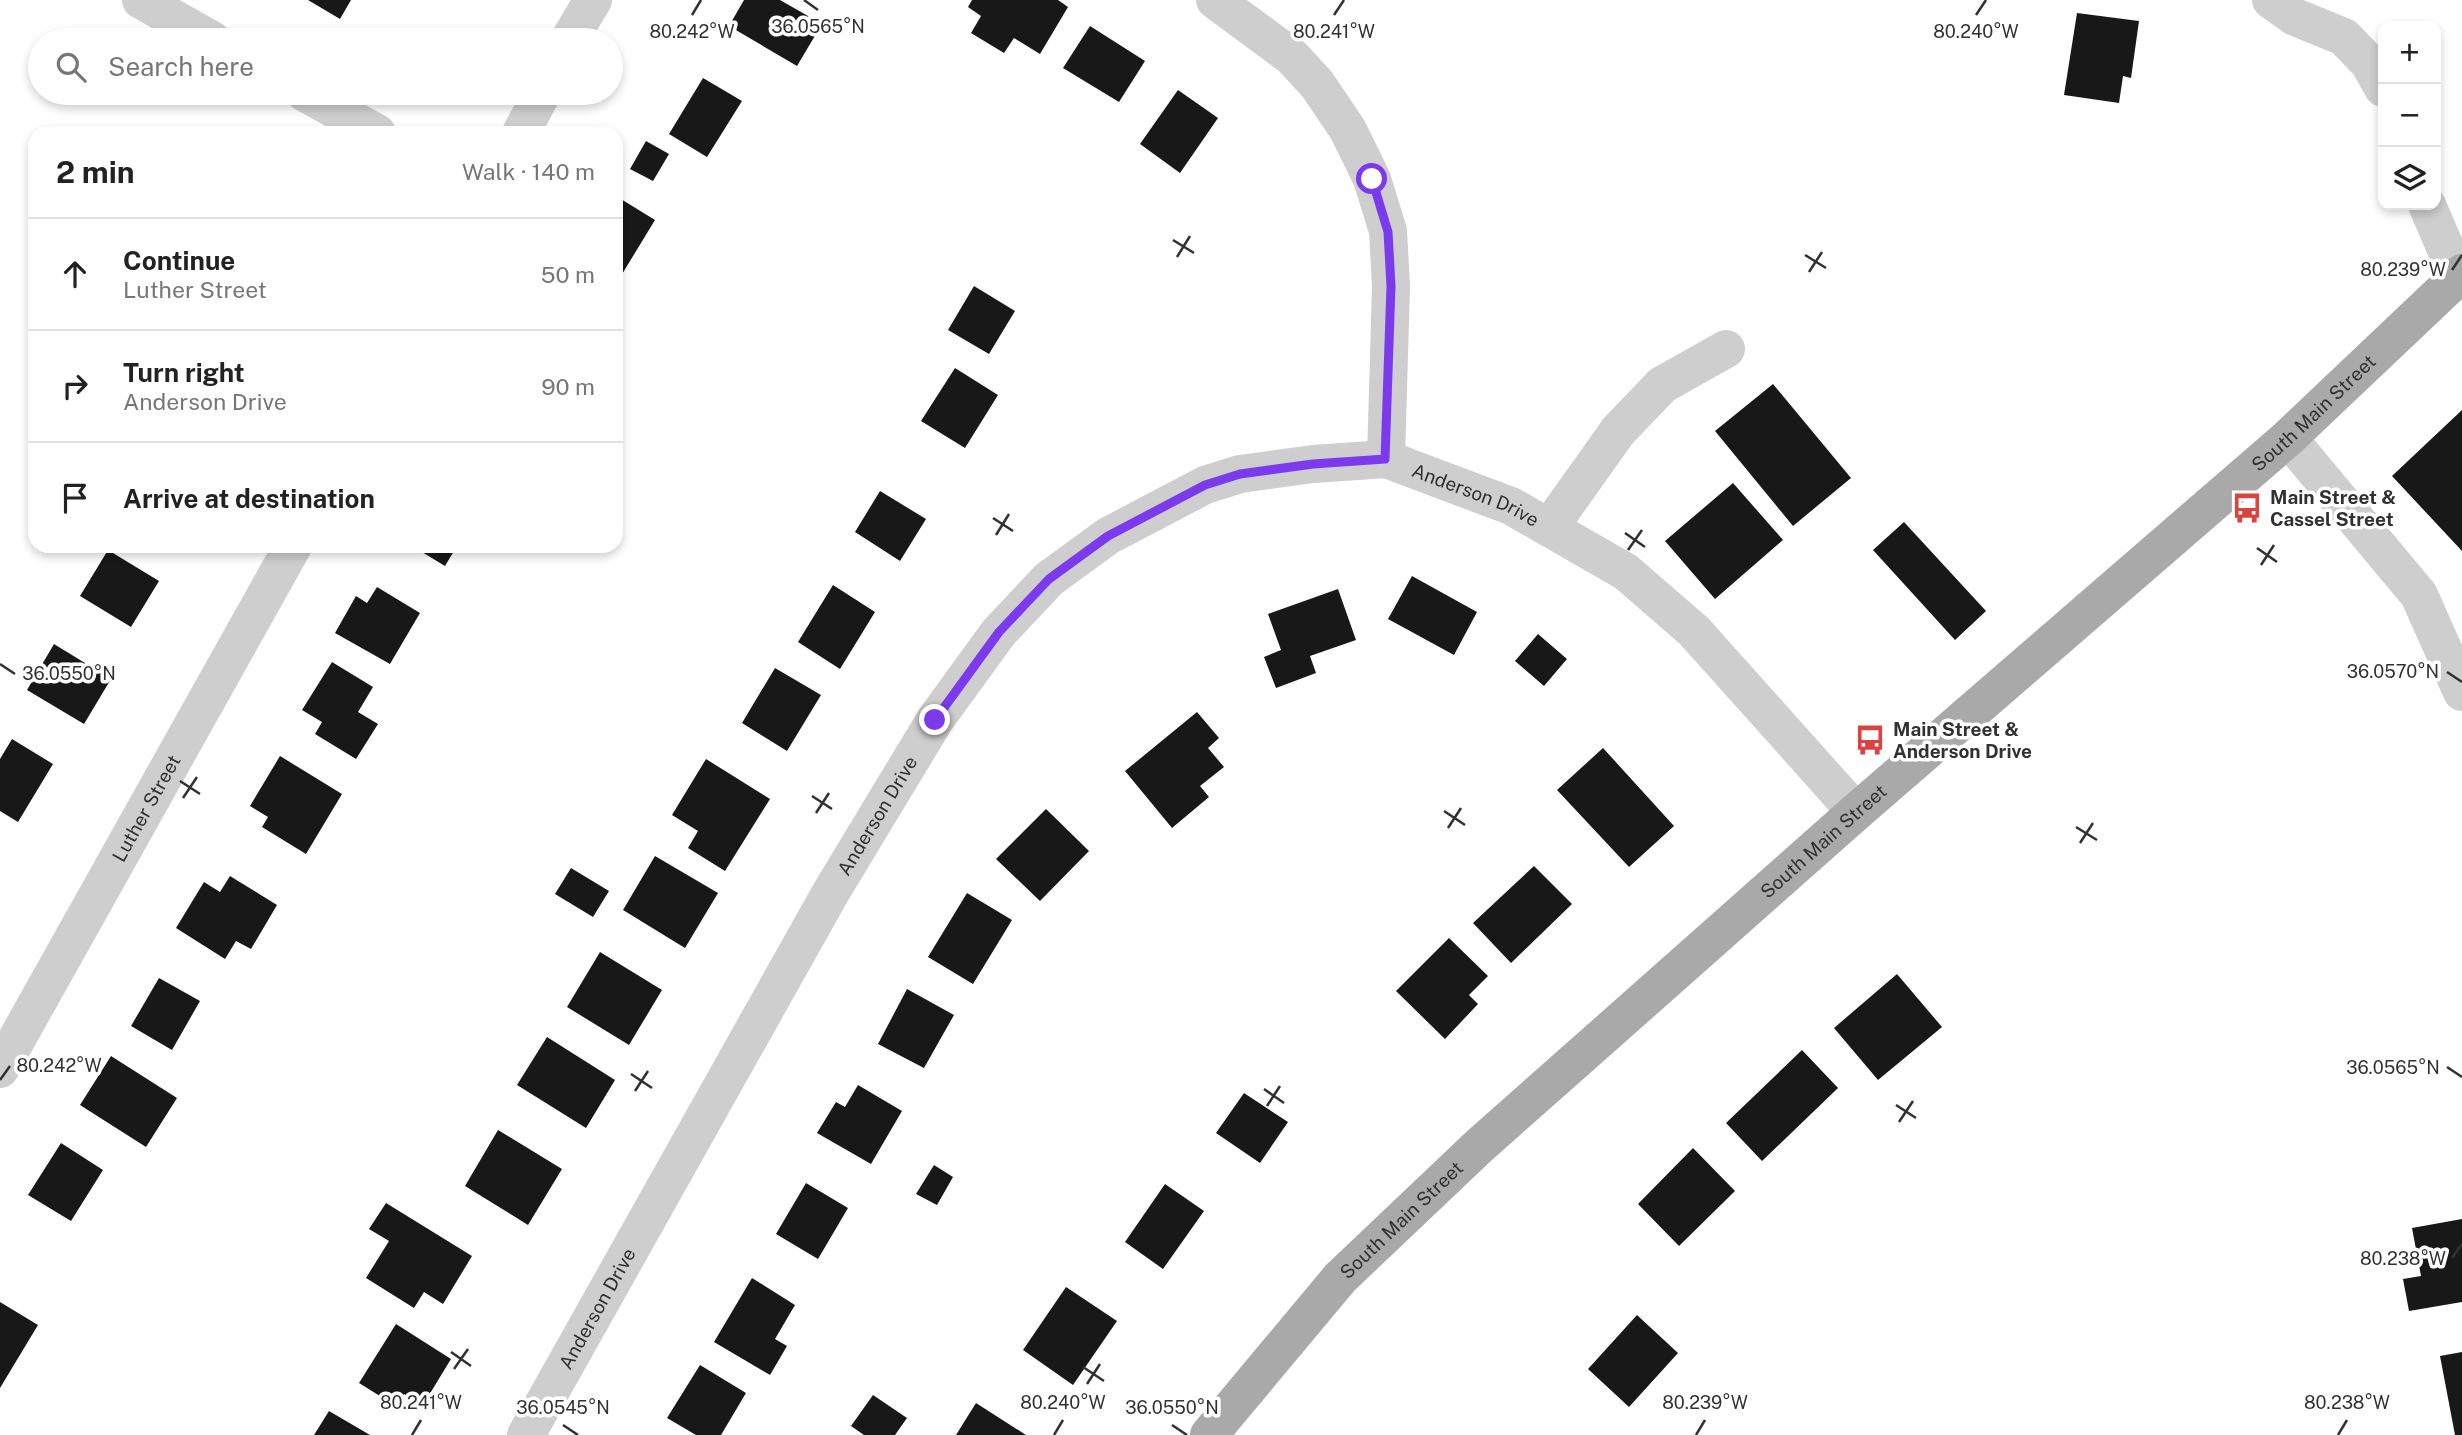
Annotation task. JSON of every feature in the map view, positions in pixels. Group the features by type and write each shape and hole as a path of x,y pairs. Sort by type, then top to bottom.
{"main road":[{"name":"South Main Street","path":"1209,1435 1340,1278 1478,1147 1856,812 2288,438 2460,275"}],"street":[{"path":"141,0 191,28"},
{"path":"576,28 593,0"},
{"path":"1215,0 1292,57 1317,84 1348,130 1372,179 1388,232 1391,286 1385,459"},
{"path":"2271,0 2295,18 2344,37 2369,63 2381,84"},
{"path":"327,105 364,126"},
{"path":"525,126 536,105"},
{"path":"2429,210 2460,275"},
{"path":"1549,528 1618,431 1662,385 1726,349"},
{"path":"2288,438 2418,595 2460,681"},
{"name":"Anderson Drive","path":"526,1435 831,892 935,720 999,632 1049,579 1108,536 1205,485 1240,474 1313,464 1385,459 1511,506 1626,572 1694,631 1856,812"},
{"name":"Luther Street","path":"0,1069 289,553"}],"building":[{"path":"308,0 351,0 340,19"},
{"path":"744,0 780,0 822,24 797,66 729,26"},
{"path":"972,0 1058,0 1068,7 1040,54 1014,38 1004,53 971,33 981,16 968,7"},
{"path":"2077,13 2139,21 2131,78 2123,76 2119,103 2064,95"},
{"path":"1090,26 1145,61 1119,102 1063,68"},
{"path":"703,78 742,101 707,157 669,134"},
{"path":"1178,90 1218,118 1180,173 1140,144"},
{"path":"646,141 669,154 653,181 630,169"},
{"path":"623,200 655,220 623,273"},
{"path":"974,286 1015,311 989,354 948,330"},
{"path":"955,368 998,395 965,448 921,421"},
{"path":"1773,384 1851,478 1793,526 1715,431"},
{"path":"2462,410 2462,551 2392,476"},
{"path":"1733,483 1783,540 1715,599 1665,541"},
{"path":"880,491 926,519 900,561 855,532"},
{"path":"1904,522 1986,611 1955,640 1873,550"},
{"path":"106,553 113,553 159,581 131,627 80,596"},
{"path":"424,553 453,553 445,566"},
{"path":"1412,576 1477,612 1454,655 1388,619"},
{"path":"833,585 875,612 840,669 798,642"},
{"path":"377,587 420,613 390,664 335,633 356,596 367,603"},
{"path":"1338,589 1356,640 1310,656 1316,673 1276,688 1264,657 1281,650 1268,614"},
{"path":"1538,634 1567,659 1544,686 1515,661"},
{"path":"54,644 111,679 84,724 27,690"},
{"path":"332,662 373,687 358,712 378,724 356,759 315,734 322,722 302,710"},
{"path":"775,668 821,695 787,751 742,723"},
{"path":"1197,712 1219,738 1208,748 1224,767 1200,786 1209,797 1172,828 1125,771"},
{"path":"12,739 53,764 18,822 0,811 0,759"},
{"path":"1603,748 1674,826 1629,867 1557,790"},
{"path":"280,756 342,794 306,854 262,827 268,817 250,806"},
{"path":"706,759 770,799 725,871 688,848 698,831 672,815"},
{"path":"1046,809 1089,851 1040,901 996,859"},
{"path":"655,856 718,893 685,948 623,910"},
{"path":"1534,866 1572,904 1511,963 1473,923"},
{"path":"571,868 609,891 593,917 555,894"},
{"path":"230,876 277,905 251,949 236,941 225,959 176,928 204,882 220,892"},
{"path":"967,893 1012,920 973,984 928,957"},
{"path":"1449,938 1488,976 1469,995 1478,1004 1445,1039 1396,991"},
{"path":"600,952 662,990 629,1045 567,1007"},
{"path":"1897,974 1942,1027 1878,1080 1834,1028"},
{"path":"159,978 200,1001 172,1050 131,1026"},
{"path":"907,989 954,1015 924,1068 878,1044"},
{"path":"547,1037 615,1080 586,1128 517,1085"},
{"path":"1802,1050 1838,1088 1762,1161 1726,1123"},
{"path":"111,1056 177,1098 146,1147 80,1105"},
{"path":"858,1085 902,1111 871,1164 817,1133 836,1102 845,1107"},
{"path":"1244,1093 1288,1122 1260,1163 1216,1133"},
{"path":"498,1130 562,1169 528,1225 465,1186"},
{"path":"61,1143 103,1170 71,1221 28,1195"},
{"path":"1693,1148 1735,1191 1679,1246 1638,1204"},
{"path":"934,1165 953,1177 937,1205 916,1194"},
{"path":"806,1183 848,1208 818,1259 776,1234"},
{"path":"1165,1184 1204,1211 1163,1269 1125,1242"},
{"path":"386,1203 472,1256 443,1304 424,1292 414,1308 366,1278 389,1241 369,1229"},
{"path":"2462,1219 2462,1302 2409,1311 2403,1279 2421,1276 2412,1228"},
{"path":"752,1278 795,1305 775,1339 787,1346 770,1375 714,1342"},
{"path":"1066,1287 1117,1321 1073,1385 1023,1350"},
{"path":"0,1302 38,1325 0,1388"},
{"path":"1637,1315 1678,1353 1629,1407 1588,1369"},
{"path":"396,1324 451,1359 423,1405 404,1394 396,1406 359,1383"},
{"path":"2462,1352 2462,1435 2455,1435 2440,1356"},
{"path":"700,1365 746,1393 721,1435 696,1435 667,1418"},
{"path":"873,1395 907,1418 895,1435 864,1435 851,1426"},
{"path":"976,1403 1026,1435 956,1435"},
{"path":"329,1411 370,1435 314,1435"}],"place":[{"name":"Main Street & Cassel Street","path":"2247,508"},
{"name":"Main Street & Anderson Drive","path":"1870,740"}],"route":[{"path":"935,720 999,632 1049,579 1108,536 1205,485 1240,474 1313,464 1385,459 1391,286 1388,232 1372,179"}]}
